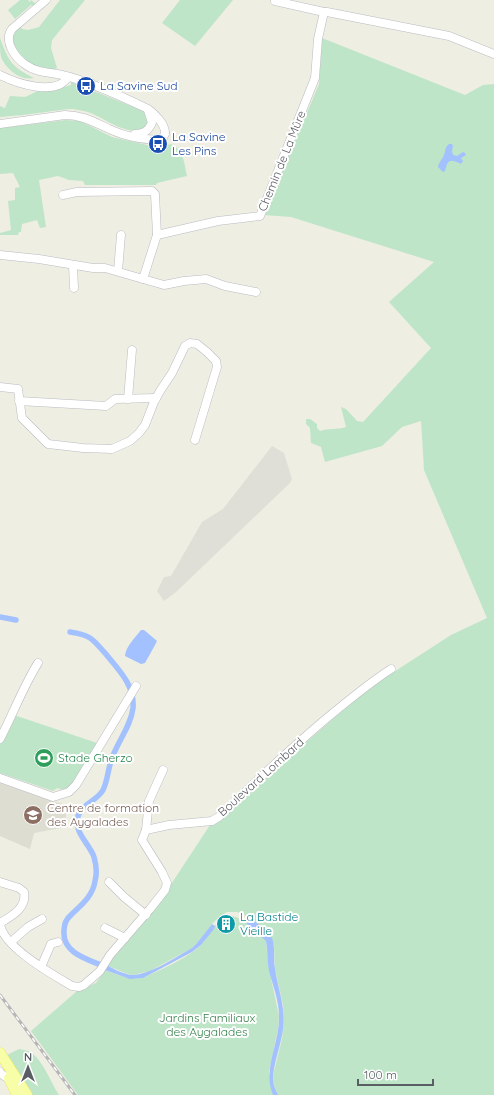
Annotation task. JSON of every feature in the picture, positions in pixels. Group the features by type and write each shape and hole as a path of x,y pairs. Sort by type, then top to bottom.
{"main road":[{"path":"1,1062 17,1095"},
{"path":"1,1062 27,1095"}],"street":[{"path":"0,124 74,115 84,117 127,135 140,138 158,139 164,137 166,131 148,109 64,76 41,72 26,66 15,55 9,42 9,33 43,1"},
{"path":"275,1 449,36 494,54"},
{"name":"Chemin de La Mûre","path":"157,235 218,221 260,216 316,78 319,32 324,12"},
{"path":"0,75 23,85 37,87 55,86 64,82 64,76"},
{"path":"127,135 142,134 149,130 152,123 151,114 148,109"},
{"path":"63,195 77,192 152,191 155,194 157,235 143,279"},
{"path":"118,272 121,235"},
{"path":"0,255 39,259 93,268 105,268 164,284 206,278 224,286 256,292"},
{"path":"73,265 74,288"},
{"path":"0,387 18,389 22,418 48,444 83,448 112,449 130,441 139,433 145,425 156,398 172,373 185,346 190,343 197,344 216,361 217,367 195,440"},
{"path":"128,399 132,350"},
{"path":"19,401 106,406 116,399 156,398"},
{"path":"0,739 19,701 27,680 38,663"},
{"name":"Boulevard Lombard","path":"146,830 169,825 212,821 220,816 263,774 306,737 368,684 391,669"},
{"path":"0,778 53,797 69,792 76,785 136,686"},
{"path":"0,882 19,888 24,892 25,899 20,910 0,923 0,929 21,952 40,967 72,986 79,987 84,985 100,971 105,962 146,915 165,890 167,883 162,872 142,840 146,830 149,801 163,770"},
{"path":"109,882 124,898 146,915"},
{"path":"11,942 28,927 42,919"},
{"path":"105,928 125,938"},
{"path":"40,967 51,944 58,942"}],"shaded area":[{"path":"272,446 284,453 292,479 290,483 176,592 164,601 157,591 164,577 171,576 202,522 223,509"},
{"name":"Centre de formation des Aygalades","path":"0,782 67,805 66,827 34,833 30,849 0,836"}],"green space":[{"path":"20,0 28,0 30,2 31,0 36,4 34,7 31,5 15,19 8,10"},
{"path":"60,0 85,0 52,40 51,48 57,68 50,70 42,69 34,66 20,54 12,39 12,32 20,26 22,29 28,30 39,27"},
{"path":"180,0 233,0 195,46 162,23"},
{"path":"0,38 5,52 11,62 20,70 34,78 24,78 19,76 6,66 1,57"},
{"path":"322,38 465,95 483,85 494,84 494,1095 278,1095 273,1082 274,1071 282,1039 284,1020 283,1005 275,969 274,945 266,930 250,918 237,912 227,912 220,916 192,948 150,971 133,975 106,965 160,901 210,825 369,688 451,635 487,618 424,470 421,421 402,427 382,446 325,462 321,447 311,443 310,428 306,424 306,419 310,419 317,424 317,428 320,431 346,427 341,407 346,409 357,421 363,422 431,348 389,302 434,262 291,217 264,215 319,84"},
{"path":"71,82 141,110 146,115 148,121 146,127 144,129 134,131 127,130 94,114 73,109 0,117 0,106 5,108 10,96 25,97 40,90 52,91 71,85"},
{"path":"66,120 80,121 112,137 152,146 171,144 181,153 187,176 157,183 156,185 85,185 83,181 69,180 58,176 39,180 46,227 40,228 37,220 22,224 21,232 19,232 18,235 0,235 0,233 11,230 8,201 15,200 15,188 20,187 13,173 0,174 0,128"},
{"name":"Stade Gherzo","path":"14,715 97,743 73,784 63,790 57,788 53,791 0,773 0,742"},
{"name":"Jardins Familiaux des Aygalades","path":"229,916 239,918 244,921 254,928 266,941 269,969 279,1016 278,1029 269,1072 273,1095 78,1095 31,1031 77,991 96,983 105,970 128,978 143,978 189,955 201,945 216,924"},
{"path":"19,1049 28,1051 38,1059 59,1095 30,1095 5,1056"}],"water":[{"path":"449,144 452,144 453,146 453,155 457,156 463,152 466,155 461,158 463,161 461,164 454,161 448,162 445,171 443,172 438,167 446,147"},
{"path":"141,630 144,630 157,641 145,663 141,664 125,656 129,645"},
{"path":"250,918 264,928 273,940 275,969 284,1021 273,1074 273,1080 278,1095 273,1095 269,1075 279,1026 278,1005 269,971 266,941 246,923"},
{"path":"212,924 215,926 214,929 201,945 192,952 143,978 130,979 105,970 106,965 132,975 155,969 192,948"}],"waterway":[{"path":"0,617 16,620"},
{"path":"70,632 88,637 98,645 125,678 133,700 132,715 112,758 103,790 81,810 77,819 80,834 94,857 96,875 92,891 68,918 64,929 67,945 72,951 85,959 106,967"}],"railway":[{"path":"0,995 75,1095"}],"place":[{"name":"La Savine Sud","path":"86,86"},
{"name":"La Savine Les Pins","path":"158,144"},
{"name":"Stade Gherzo","path":"44,758"},
{"name":"Centre de formation des Aygalades","path":"33,815"},
{"name":"La Bastide Vieille","path":"226,924"}]}
